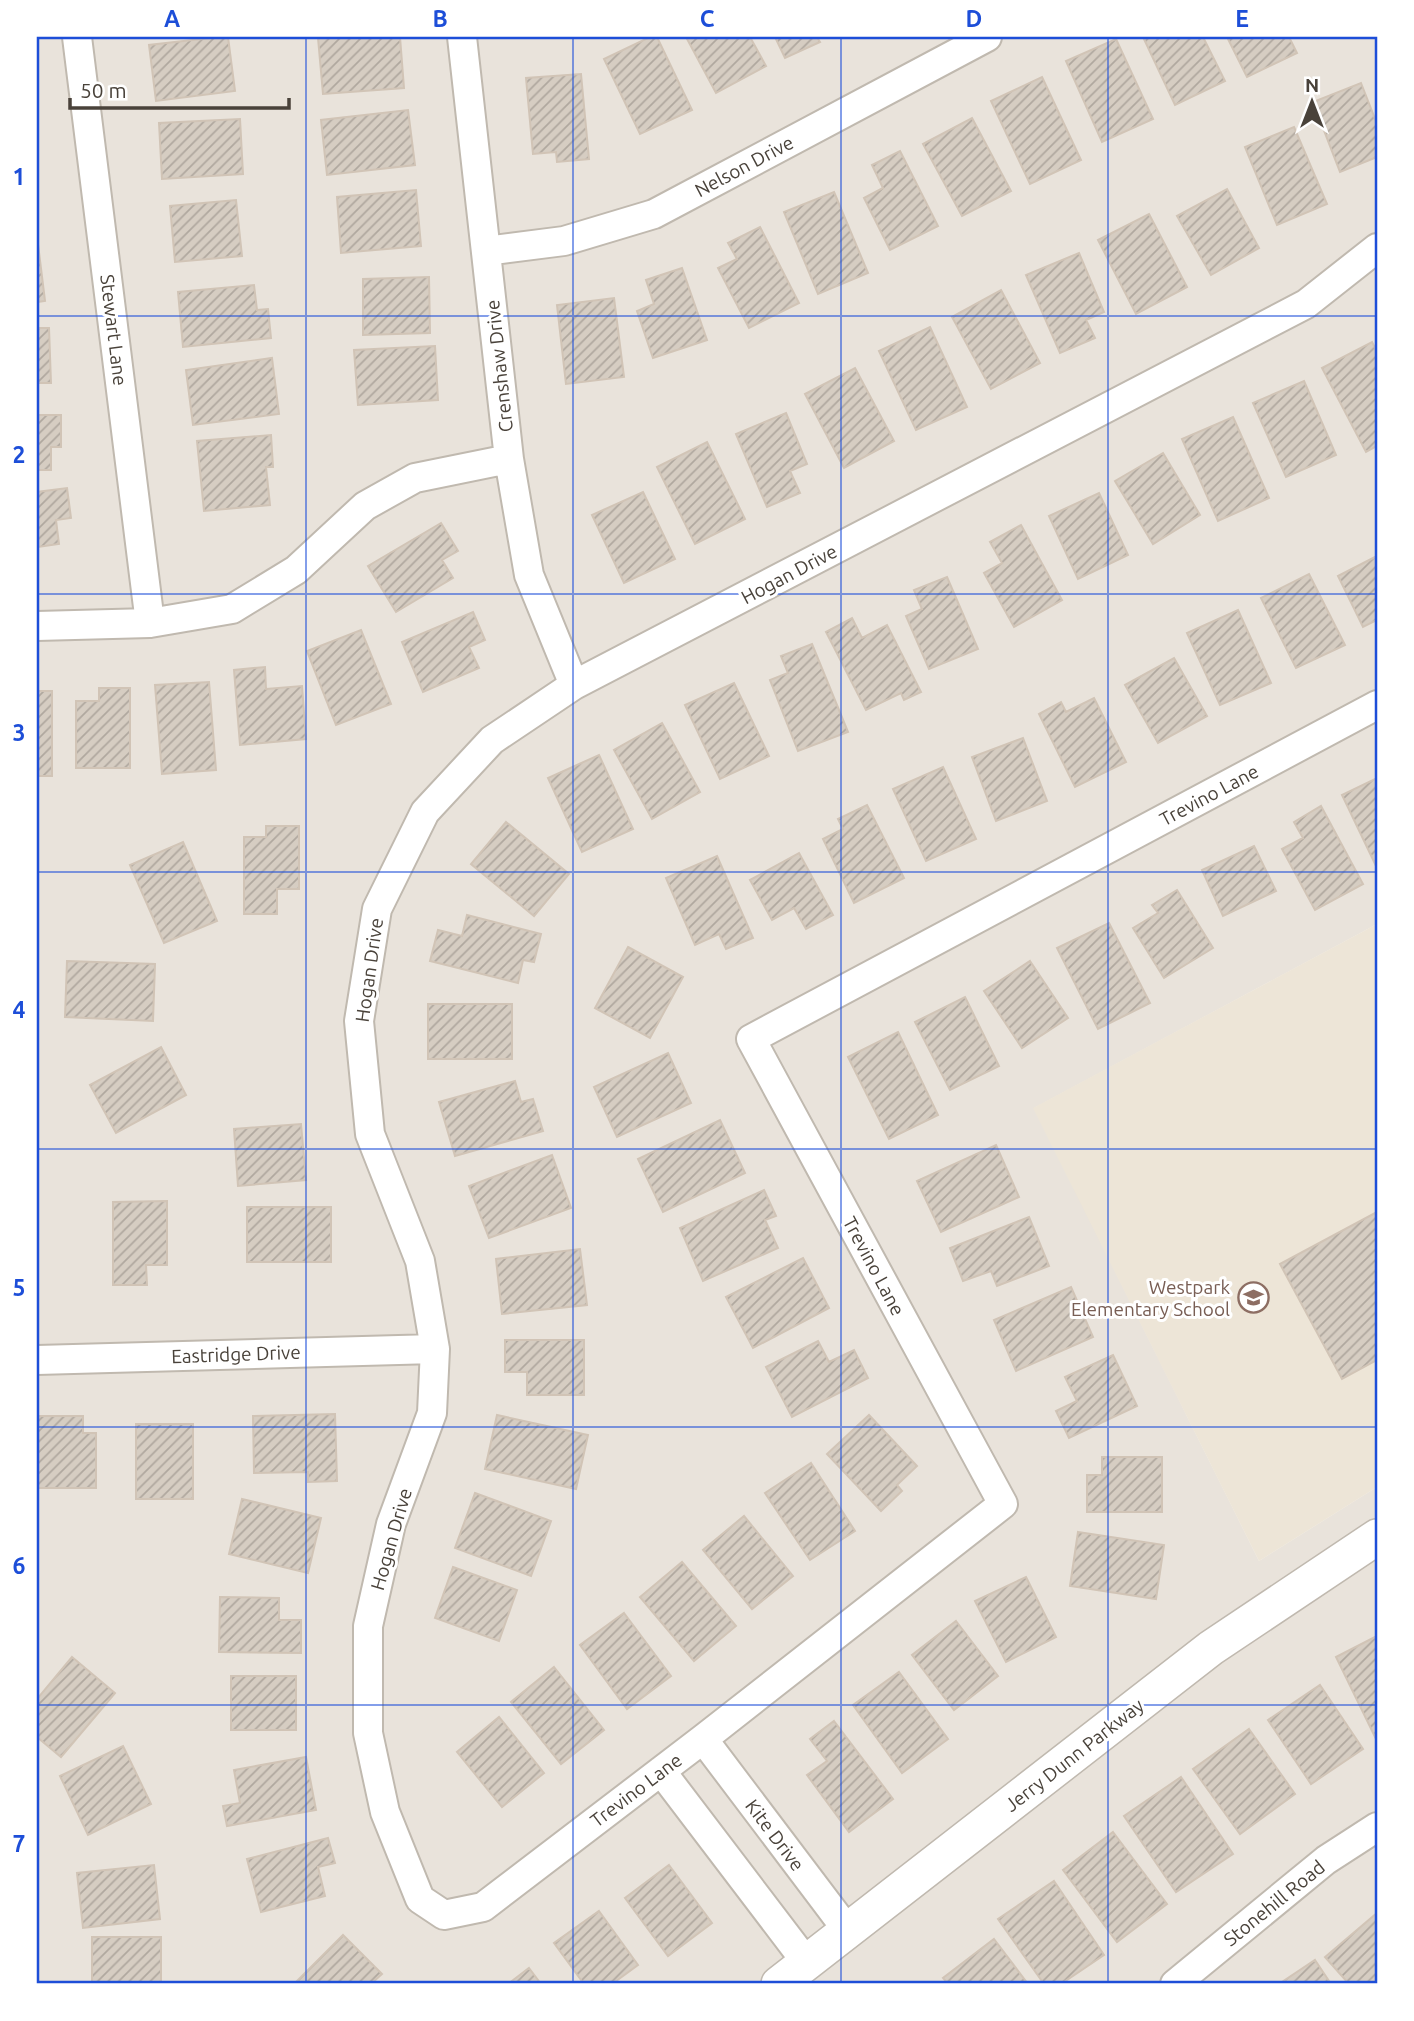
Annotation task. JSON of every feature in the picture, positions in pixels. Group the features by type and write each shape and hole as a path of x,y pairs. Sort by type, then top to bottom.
{"street":[{"name":"Stewart Lane","path":"77,37 150,623"},
{"name":"Crenshaw Drive","path":"462,37 509,459 529,575 574,685"},
{"name":"Nelson Drive","path":"486,251 564,241 654,214 987,37"},
{"name":"Hogan Drive","path":"444,1915 420,1899 385,1812 368,1733 368,1626 391,1524 432,1413 435,1349 420,1261 370,1135 359,1021 377,909 425,812 492,740 574,685 1306,304 1377,248"},
{"path":"37,626 150,623 232,609 296,570 365,506 415,478 509,459"},
{"name":"Trevino Lane","path":"444,1915 483,1907 702,1740 1003,1504 751,1039 1377,705"},
{"name":"Eastridge Drive","path":"37,1360 435,1349"},
{"name":"Jerry Dunn Parkway","path":"779,1984 1211,1648 1377,1537"},
{"name":"Kite Drive","path":"702,1740 848,1931"},
{"path":"662,1771 807,1963"},
{"name":"Stonehill Road","path":"1175,1984 1326,1860 1377,1827"}],"shaded area":[{"path":"37,37 1377,37 1377,924 1034,1108 1259,1561 1377,1487 1377,1984 37,1984"},
{"name":"Westpark Elementary School","path":"1377,924 1377,1487 1259,1561 1033,1108"}],"building":[{"path":"228,37 235,91 156,101 149,45"},
{"path":"400,37 404,88 323,94 318,38"},
{"path":"650,37 657,37 692,110 640,134 604,59"},
{"path":"686,37 750,37 766,66 716,93"},
{"path":"775,37 817,37 820,42 785,58"},
{"path":"1143,37 1203,37 1225,81 1175,105"},
{"path":"1227,37 1289,37 1297,53 1247,77"},
{"path":"1116,39 1153,119 1102,142 1066,61"},
{"path":"581,74 589,159 557,162 556,152 533,154 526,78"},
{"path":"1042,77 1081,160 1030,184 991,101"},
{"path":"1361,83 1377,124 1377,157 1340,172 1313,102"},
{"path":"408,110 415,165 327,175 321,120"},
{"path":"972,118 1011,191 962,216 923,144"},
{"path":"240,119 243,174 162,179 159,123"},
{"path":"1294,127 1327,204 1277,225 1245,147"},
{"path":"900,151 938,226 890,250 864,198 883,188 872,165"},
{"path":"1227,189 1259,248 1211,275 1177,216"},
{"path":"416,190 421,246 341,253 337,197"},
{"path":"834,192 868,273 818,294 784,212"},
{"path":"236,200 242,256 175,262 170,206"},
{"path":"1149,214 1187,287 1136,314 1098,240"},
{"path":"760,227 799,303 749,328 718,268 737,259 728,243"},
{"path":"37,236 45,301 37,302"},
{"path":"1079,253 1104,312 1086,320 1095,338 1060,353 1026,275"},
{"path":"682,268 707,340 653,358 637,311 654,304 646,280"},
{"path":"429,277 430,333 363,335 363,279"},
{"path":"254,285 257,310 268,309 271,338 183,347 178,292"},
{"path":"1001,290 1040,363 991,389 952,317"},
{"path":"614,298 624,377 566,384 557,305"},
{"path":"930,327 967,407 916,430 879,351"},
{"path":"37,328 49,328 51,383 37,383"},
{"path":"1372,342 1377,352 1377,446 1366,452 1322,368"},
{"path":"435,346 438,400 358,405 354,350"},
{"path":"272,358 279,414 193,425 186,370"},
{"path":"855,368 894,441 844,468 805,394"},
{"path":"1304,381 1336,455 1286,477 1253,403"},
{"path":"786,413 807,464 790,471 800,493 767,507 736,434"},
{"path":"37,415 61,415 61,447 51,447 51,470 37,470"},
{"path":"1233,417 1269,498 1218,521 1182,439"},
{"path":"271,435 273,467 266,467 270,505 204,511 197,441"},
{"path":"707,442 745,519 695,544 657,467"},
{"path":"1163,453 1200,515 1153,544 1115,481"},
{"path":"67,488 71,518 56,520 59,544 37,547 37,492"},
{"path":"643,492 675,559 624,583 592,515"},
{"path":"1099,493 1128,555 1078,579 1049,516"},
{"path":"441,523 458,551 442,560 453,578 396,612 368,566"},
{"path":"1021,525 1062,600 1014,627 984,573 1002,563 990,542"},
{"path":"1377,556 1377,620 1363,627 1338,576"},
{"path":"1309,574 1345,645 1296,668 1261,598"},
{"path":"947,577 978,649 929,669 906,616 922,609 914,590"},
{"path":"1238,610 1271,683 1220,705 1187,633"},
{"path":"473,612 485,640 469,647 479,668 423,692 402,642"},
{"path":"852,618 862,638 887,625 921,692 904,700 901,693 866,710 826,632"},
{"path":"361,630 391,704 336,725 307,651"},
{"path":"812,644 848,732 798,751 770,680 788,673 781,656"},
{"path":"1174,658 1207,716 1158,743 1125,685"},
{"path":"265,667 266,689 302,686 306,739 240,745 234,670"},
{"path":"209,682 216,770 162,774 155,685"},
{"path":"734,683 769,756 720,779 685,705"},
{"path":"99,688 130,688 130,768 76,768 76,701 99,701"},
{"path":"37,691 52,691 52,776 37,776"},
{"path":"1094,698 1126,762 1075,787 1039,714 1061,702 1066,712"},
{"path":"662,723 700,792 652,819 614,750"},
{"path":"1023,738 1047,801 996,821 972,757"},
{"path":"599,755 633,829 582,852 548,778"},
{"path":"943,767 976,839 926,861 893,789"},
{"path":"1377,778 1377,868 1342,795"},
{"path":"867,805 904,878 854,903 823,839 843,829 838,819"},
{"path":"1321,806 1363,884 1315,910 1282,849 1303,838 1294,822"},
{"path":"506,822 569,874 534,916 471,864"},
{"path":"266,826 299,826 299,889 277,889 277,914 244,914 244,837 266,837"},
{"path":"183,842 217,921 164,943 130,865"},
{"path":"1254,846 1276,891 1223,916 1202,870"},
{"path":"799,853 833,915 806,929 794,908 772,920 750,880"},
{"path":"717,856 753,938 726,949 719,934 695,945 666,878"},
{"path":"1177,890 1213,948 1164,978 1133,928 1158,913 1152,905"},
{"path":"467,915 541,934 534,962 523,960 518,983 430,961 438,930 462,936"},
{"path":"1109,923 1150,1003 1098,1029 1057,948"},
{"path":"628,947 683,977 650,1038 595,1008"},
{"path":"67,961 155,964 153,1021 65,1017"},
{"path":"1030,961 1068,1018 1022,1048 984,991"},
{"path":"965,997 999,1066 950,1090 915,1022"},
{"path":"428,1004 512,1004 512,1059 428,1059"},
{"path":"898,1032 938,1115 889,1139 848,1057"},
{"path":"161,1047 186,1095 116,1133 90,1085"},
{"path":"668,1053 691,1103 617,1137 594,1087"},
{"path":"515,1081 521,1102 533,1099 543,1131 455,1156 439,1102"},
{"path":"720,1120 745,1173 663,1212 638,1159"},
{"path":"301,1124 306,1180 238,1186 234,1129"},
{"path":"996,1145 1019,1197 941,1232 917,1181"},
{"path":"552,1155 571,1208 489,1238 469,1186"},
{"path":"764,1190 776,1216 765,1220 778,1248 703,1281 680,1228"},
{"path":"167,1201 167,1265 146,1265 147,1285 113,1285 113,1202"},
{"path":"247,1207 331,1207 331,1262 247,1262"},
{"path":"1377,1212 1377,1360 1342,1379 1280,1264"},
{"path":"1029,1217 1049,1266 997,1286 991,1271 963,1281 950,1248"},
{"path":"580,1249 587,1305 502,1314 496,1259"},
{"path":"803,1258 829,1308 753,1348 726,1297"},
{"path":"1071,1287 1093,1337 1016,1371 994,1320"},
{"path":"505,1340 584,1340 584,1395 527,1395 527,1372 505,1372"},
{"path":"818,1341 829,1362 854,1350 868,1378 792,1417 766,1367"},
{"path":"1113,1355 1137,1406 1069,1438 1056,1411 1077,1401 1065,1377"},
{"path":"335,1414 337,1481 308,1482 308,1472 254,1473 253,1416"},
{"path":"497,1415 588,1435 576,1489 485,1469"},
{"path":"869,1415 917,1466 897,1485 902,1491 881,1511 827,1454"},
{"path":"37,1416 83,1416 83,1433 96,1433 96,1488 37,1488"},
{"path":"136,1424 193,1424 193,1499 136,1499"},
{"path":"1102,1457 1162,1457 1162,1512 1087,1512 1087,1475 1102,1475"},
{"path":"811,1463 855,1531 810,1560 765,1493"},
{"path":"475,1493 551,1521 531,1576 455,1548"},
{"path":"242,1499 321,1518 308,1573 229,1554"},
{"path":"744,1516 793,1576 752,1609 703,1550"},
{"path":"1078,1532 1164,1545 1156,1599 1070,1586"},
{"path":"682,1562 736,1626 694,1661 640,1597"},
{"path":"453,1567 517,1590 499,1641 435,1618"},
{"path":"1026,1577 1056,1637 1006,1662 975,1601"},
{"path":"220,1597 279,1598 279,1620 301,1620 301,1653 219,1652"},
{"path":"624,1613 671,1676 627,1709 580,1645"},
{"path":"956,1621 998,1676 954,1710 912,1655"},
{"path":"1377,1636 1377,1739 1376,1739 1336,1657"},
{"path":"72,1657 115,1693 61,1757 37,1737 37,1699"},
{"path":"554,1667 604,1730 561,1764 511,1702"},
{"path":"899,1672 948,1739 902,1773 853,1705"},
{"path":"231,1676 296,1676 296,1730 231,1730"},
{"path":"1320,1685 1363,1749 1311,1784 1268,1720"},
{"path":"499,1717 544,1773 502,1807 457,1752"},
{"path":"834,1721 893,1799 849,1832 807,1775 827,1761 810,1739"},
{"path":"1249,1729 1295,1794 1240,1834 1193,1769"},
{"path":"123,1746 151,1804 88,1835 60,1776"},
{"path":"306,1757 316,1810 227,1826 223,1806 240,1803 234,1770"},
{"path":"1181,1777 1233,1854 1176,1892 1124,1816"},
{"path":"1113,1832 1167,1904 1117,1942 1063,1870"},
{"path":"328,1838 335,1863 318,1867 325,1896 261,1912 247,1859"},
{"path":"154,1865 160,1919 83,1928 77,1873"},
{"path":"669,1865 712,1923 668,1956 625,1898"},
{"path":"1054,1881 1104,1955 1061,1984 1044,1984 998,1919"},
{"path":"599,1911 638,1965 612,1984 584,1984 554,1943"},
{"path":"1377,1913 1377,1984 1349,1984 1325,1957"},
{"path":"343,1935 382,1974 371,1984 294,1984"},
{"path":"92,1937 161,1937 161,1984 92,1984"},
{"path":"994,1939 1028,1984 948,1984 943,1978"},
{"path":"1315,1960 1331,1984 1279,1984"},
{"path":"529,1968 541,1984 508,1984"}],"place":[{"name":"Westpark Elementary School","path":"1253,1298"}]}
